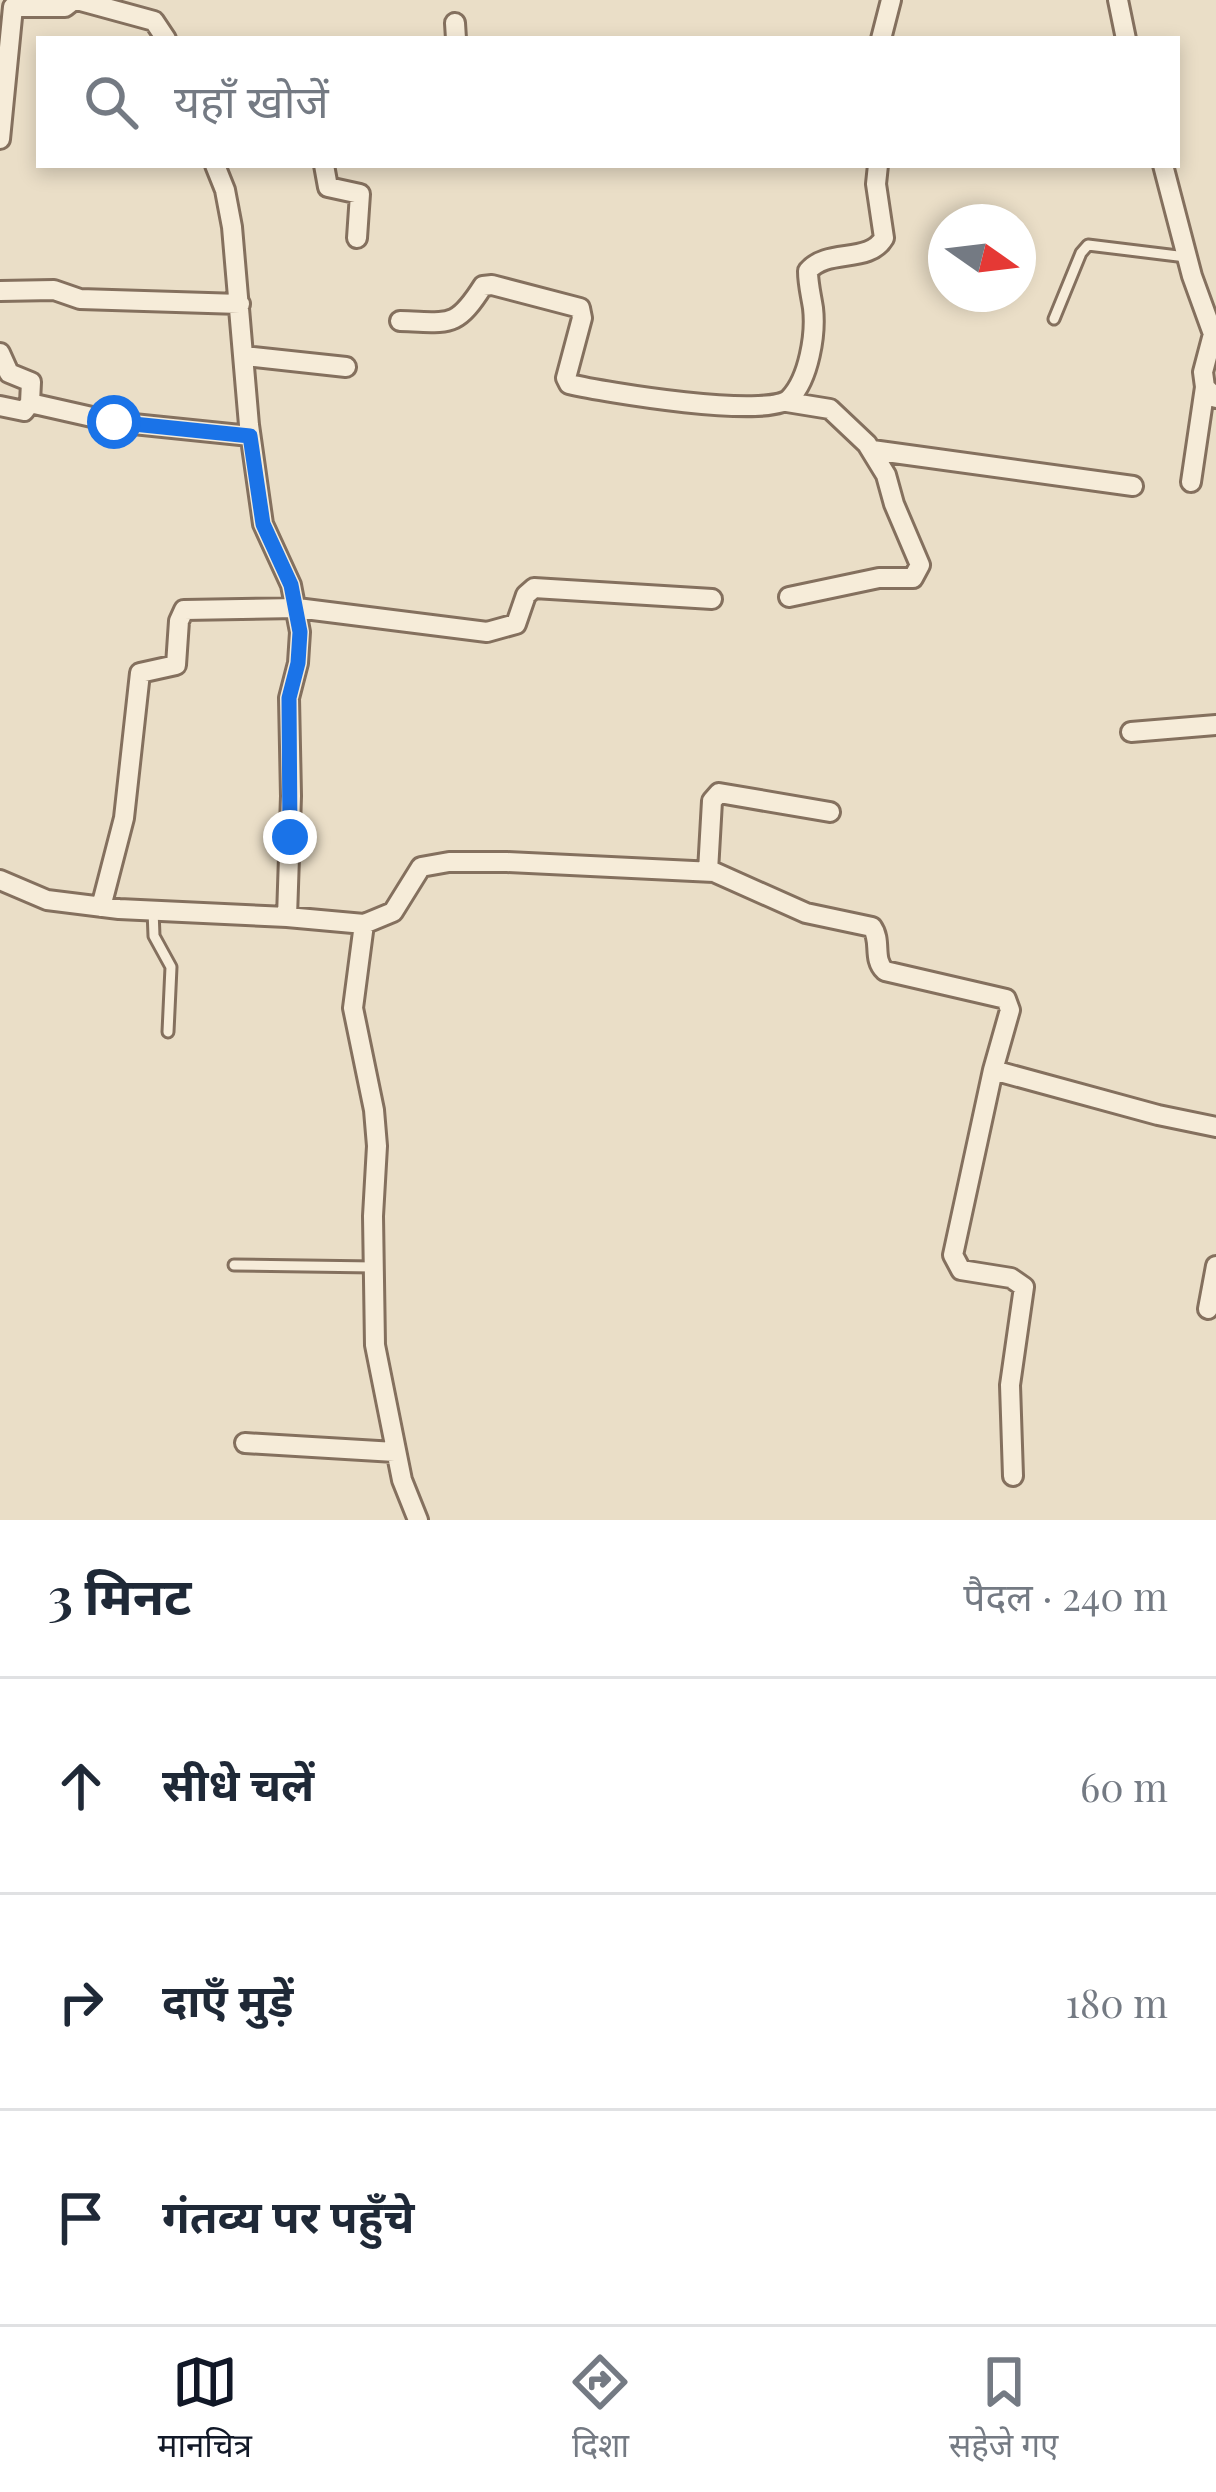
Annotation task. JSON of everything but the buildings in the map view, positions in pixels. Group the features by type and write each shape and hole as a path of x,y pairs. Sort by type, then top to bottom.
{"street":[{"path":"0,140 7,7 65,7 76,0 154,21 164,36"},
{"path":"882,36 891,0"},
{"path":"1118,0 1125,36"},
{"path":"216,168 225,190 240,304 250,436 263,524 297,608 300,650 287,731 291,796 287,917"},
{"path":"325,168 328,187 360,194 357,238"},
{"path":"787,402 802,377 813,334 808,271 821,260 874,250 884,238 878,168"},
{"path":"1164,168 1186,257 1213,334 1203,372 1210,393 1191,482"},
{"path":"400,320 453,321 483,286 492,285 580,308 582,318 566,377 573,386 713,407 787,402 830,409 872,450 886,475 920,572 913,578 858,582 789,597"},
{"path":"0,292 54,290 80,299 240,304"},
{"path":"0,353 9,374 31,382 30,404 24,411 0,406"},
{"path":"245,356 346,367"},
{"path":"30,404 114,422 250,436"},
{"path":"872,450 1133,486"},
{"path":"101,907 124,818 140,673 176,665 184,610 297,608 487,632 516,624 534,588 712,599"},
{"path":"1131,732 1216,725"},
{"path":"708,871 712,801 719,793 830,812"},
{"path":"0,880 32,896 101,907 364,924 393,912 413,874 430,863 708,871 806,913 872,928 885,971 1006,999 1010,1010 953,1256 961,1270 1011,1278 1024,1287 1010,1385 1013,1476"},
{"path":"364,924 353,1008 377,1146 375,1345 395,1452 418,1520"},
{"path":"993,1070 1216,1126"},
{"path":"1208,1310 1216,1266"},
{"path":"245,1443 395,1452"}],"lane":[{"path":"1054,319 1088,245 1186,257"},
{"path":"153,910 154,936 171,967 168,1032"},
{"path":"233,1264 374,1267"}],"route":[{"path":"114,422 250,436 263,524 291,585 300,632 287,731 290,837"}]}
